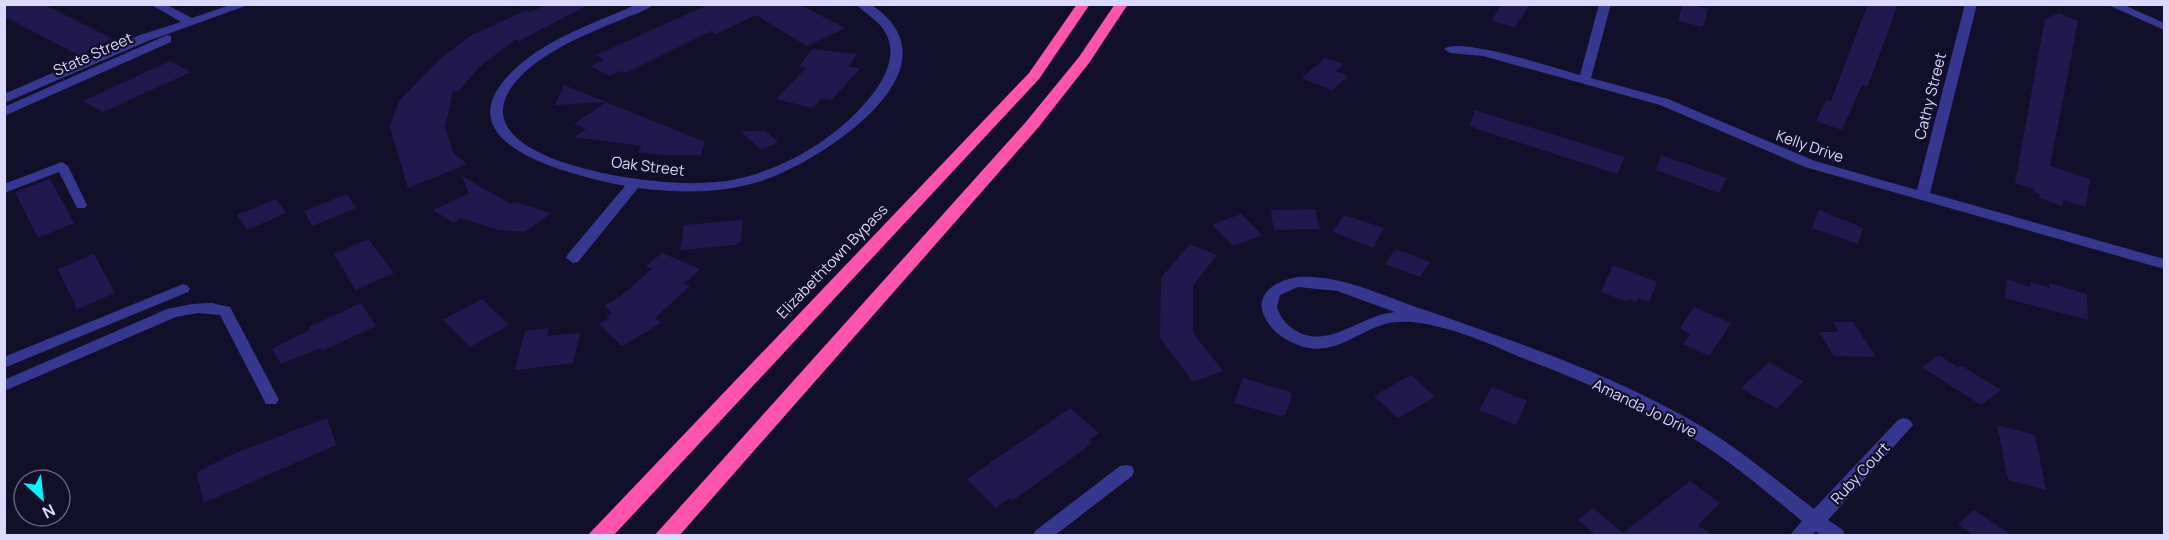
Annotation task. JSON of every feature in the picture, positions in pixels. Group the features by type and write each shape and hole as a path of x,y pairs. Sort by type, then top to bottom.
{"highway":[{"name":"Elizabethtown Bypass","path":"598,536 1026,84 1084,4"},
{"path":"665,536 1031,126 1084,60 1122,4"}],"street":[{"path":"155,4 192,23"},
{"name":"State Street","path":"4,99 144,38 246,4"},
{"name":"Oak Street","path":"649,4 536,59 510,81 502,92 495,115 503,135 525,151 584,173 635,183 691,188 734,184 787,166 837,137 877,96 897,62 896,40 891,31 876,14 861,4"},
{"path":"1586,78 1605,4"},
{"name":"Cathy Street","path":"1922,196 1971,4"},
{"path":"2111,4 2164,27"},
{"name":"State Street","path":"4,111 158,44 192,23"},
{"name":"Kelly Drive","path":"1450,49 1484,52 1586,78 1664,102 1810,165 2164,264"},
{"path":"573,258 635,183"},
{"name":"Amanda Jo Drive","path":"1433,320 1389,318 1370,324 1343,339 1313,343 1293,337 1277,326 1270,316 1268,304 1273,293 1284,285 1301,281 1319,282 1433,320 1560,368 1661,412 1721,448 1836,536"},
{"name":"Ruby Court","path":"1798,536 1815,521 1904,426"}],"lane":[{"path":"4,189 62,166 81,205"},
{"path":"4,363 183,289"},
{"path":"4,386 172,313 195,307 213,307 225,311 271,400"},
{"path":"1041,536 1126,471"}],"building":[{"path":"4,4 43,4 113,39 78,55 4,16"},
{"path":"549,4 590,4 519,41 516,39 478,68 459,91 453,91 445,127 453,153 467,164 408,188 390,127 399,101 440,59 470,36 527,10 530,12"},
{"path":"710,4 798,4 845,28 807,46 756,15 716,34 711,31 626,73 621,71 610,76 591,66 604,60 596,55"},
{"path":"1502,4 1530,4 1515,27 1491,21"},
{"path":"1683,4 1708,9 1703,27 1678,21"},
{"path":"1868,4 1898,4 1867,87 1862,85 1842,130 1816,121 1826,100 1831,101"},
{"path":"2059,13 2078,21 2050,166 2090,179 2086,207 2063,200 2062,206 2039,198 2040,194 2034,192 2034,189 2015,183 2045,19"},
{"path":"812,49 857,54 848,67 861,68 831,100 822,98 813,108 776,99 806,68 799,67"},
{"path":"1325,58 1343,64 1336,71 1348,76 1332,90 1302,78"},
{"path":"170,61 191,72 103,112 83,101"},
{"path":"564,85 606,102 555,105"},
{"path":"606,102 705,142 701,155 663,155 638,152 642,146 574,137 586,129 574,124"},
{"path":"1475,110 1625,157 1617,174 1477,129 1470,125"},
{"path":"740,131 765,131 778,142 761,150"},
{"path":"1661,155 1727,178 1719,193 1656,170"},
{"path":"462,176 511,204 514,202 551,213 525,232 499,230 461,218 454,223 433,210 469,194"},
{"path":"50,179 74,223 38,238 15,192"},
{"path":"347,194 356,208 312,226 304,211"},
{"path":"276,199 286,213 247,230 237,215"},
{"path":"1315,209 1320,229 1274,230 1271,212 1273,210"},
{"path":"1819,210 1863,228 1858,244 1812,228"},
{"path":"1241,214 1262,235 1233,246 1212,225"},
{"path":"1344,215 1384,228 1373,248 1333,232"},
{"path":"743,220 741,241 735,245 680,250 684,225"},
{"path":"368,239 394,273 356,290 334,254"},
{"path":"1190,244 1217,255 1193,285 1193,333 1223,371 1193,382 1160,338 1161,278"},
{"path":"1395,249 1430,262 1420,277 1385,264"},
{"path":"662,253 700,269 684,284 690,286 655,318 661,323 622,346 599,324 609,318 606,316 612,313 604,306 622,295 652,269 646,266"},
{"path":"94,254 115,293 77,309 58,269"},
{"path":"1613,265 1657,282 1649,302 1638,298 1636,302 1628,299 1627,302 1601,292"},
{"path":"2007,279 2030,287 2031,282 2050,288 2049,283 2087,294 2088,320 2005,298"},
{"path":"482,299 509,325 470,347 443,320"},
{"path":"361,303 376,326 322,351 320,348 281,364 272,349 310,330 309,327"},
{"path":"1694,307 1731,323 1709,356 1683,344 1690,335 1680,328"},
{"path":"1833,322 1853,322 1876,357 1834,356 1819,332 1839,332"},
{"path":"549,328 547,336 580,333 573,363 515,370 525,331"},
{"path":"1939,355 2001,390 1981,405 1922,367"},
{"path":"1769,362 1803,381 1777,409 1741,388"},
{"path":"1411,375 1435,397 1398,418 1374,396"},
{"path":"1243,378 1290,392 1292,395 1285,415 1280,416 1234,403"},
{"path":"1492,387 1527,401 1516,425 1479,410"},
{"path":"1070,408 1099,433 1088,441 1091,443 1083,450 1012,501 1009,498 996,508 967,479"},
{"path":"327,418 336,445 204,503 197,475 199,471 233,454"},
{"path":"1997,425 2035,435 2046,490 2008,480"},
{"path":"1690,481 1720,503 1698,525 1713,536 1597,536 1578,520 1593,508 1623,533"},
{"path":"1974,510 2013,536 1975,536 1958,524"}]}
